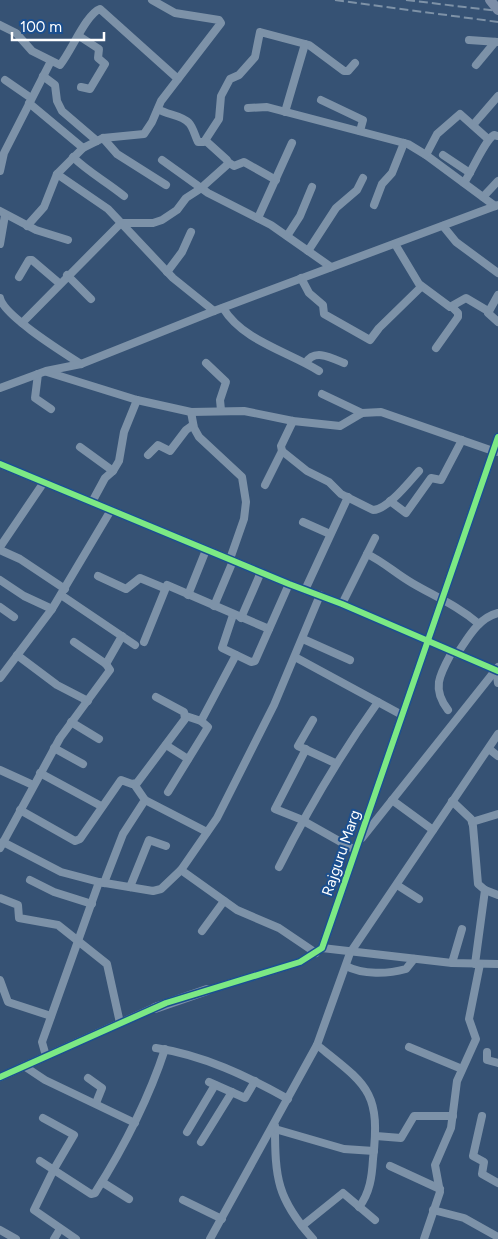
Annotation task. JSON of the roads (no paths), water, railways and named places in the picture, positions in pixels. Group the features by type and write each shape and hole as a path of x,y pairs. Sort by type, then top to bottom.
{"main road":[{"path":"490,0 498,10"},
{"path":"155,1008 206,990"}],"street":[{"path":"27,226 44,207 57,174 73,156 100,139 144,134 161,101 220,25 221,21 175,13 152,0"},
{"path":"0,25 16,33 32,51 61,64 96,11 100,9 178,79"},
{"path":"158,110 167,115 184,119 191,125 198,142 206,141 219,119 221,96 230,79 239,75 254,57 258,32 284,37 305,44 326,56 344,71 348,71 355,63"},
{"path":"79,36 99,49 98,58 104,64 90,89 81,87"},
{"path":"469,40 497,42"},
{"path":"476,65 497,42"},
{"path":"285,112 305,44"},
{"path":"0,171 4,153 51,61"},
{"path":"43,76 55,85 57,101 62,111 117,154 166,185"},
{"path":"5,80 84,148"},
{"path":"473,125 498,96"},
{"path":"321,100 363,120 360,131"},
{"path":"248,108 267,107 404,143 426,155 496,206"},
{"path":"426,155 437,134 448,127 459,114 488,139"},
{"path":"464,183 488,139 494,135 498,136"},
{"path":"206,141 234,166 244,162 276,180"},
{"path":"258,218 292,143"},
{"path":"374,205 382,184 392,173 404,143"},
{"path":"73,156 85,169 101,177 124,196"},
{"path":"443,156 470,173"},
{"path":"162,160 200,188 258,218 331,267"},
{"path":"22,323 59,283 121,223 157,222 177,210 186,198 200,188 228,162"},
{"path":"57,174 108,209 167,272 214,311"},
{"path":"308,251 336,208 357,190 364,178"},
{"path":"483,197 498,180"},
{"path":"287,236 300,216 312,187"},
{"path":"0,388 42,373 81,364 214,311 496,206"},
{"path":"0,244 2,213 27,226 68,240"},
{"path":"443,226 460,245 498,272"},
{"path":"167,272 182,252 191,232"},
{"path":"395,244 421,287 458,313 458,316 436,348"},
{"path":"19,277 29,260 32,260 59,283"},
{"path":"67,275 91,298"},
{"path":"302,278 309,293 323,305 322,310 324,314 370,340 379,328 421,287"},
{"path":"488,311 498,295"},
{"path":"452,307 466,298 488,311 489,315 498,322"},
{"path":"0,301 22,323 81,364"},
{"path":"223,308 232,321 249,334 319,371"},
{"path":"306,363 309,357 314,355 331,357 344,363"},
{"path":"206,363 226,382 220,400 221,410"},
{"path":"42,373 137,400 191,412 244,411 293,421 340,426 362,413 381,412 462,440 494,454 498,462"},
{"path":"42,373 36,398 50,409"},
{"path":"322,394 362,413"},
{"path":"92,502 105,478 113,471 120,457 124,432 137,400"},
{"path":"191,412 199,437 242,478 246,502 244,519 214,606"},
{"path":"265,485 282,451 281,446 293,421"},
{"path":"148,455 158,445 170,451 186,430 194,425"},
{"name":"Rajguru Marg","path":"319,950 357,847 442,598 494,454 498,437"},
{"path":"390,501 406,513 431,478 441,480 462,440"},
{"path":"80,447 113,471"},
{"path":"282,451 303,468 329,482 338,492 376,510 390,501 419,471"},
{"path":"0,464 288,584 342,604 427,642 497,670"},
{"path":"44,482 0,548 20,559 135,645"},
{"path":"305,590 348,497"},
{"path":"0,678 52,609 111,510"},
{"path":"303,522 330,534"},
{"path":"342,604 375,538"},
{"path":"188,595 206,550"},
{"path":"367,554 386,564 414,585 460,608 479,624"},
{"path":"261,572 222,646 223,649 236,655 254,661 288,584"},
{"path":"98,576 126,589 140,578 164,588"},
{"path":"0,580 28,599 52,609"},
{"path":"144,642 158,610 164,588 169,585 268,629"},
{"path":"74,642 106,664 110,670 54,748 2,842 61,872 102,883 153,891 161,889 181,870 217,818 295,657 320,595"},
{"path":"0,607 14,617"},
{"path":"448,710 441,700 439,686 442,672 454,653 484,618 498,613"},
{"path":"106,664 122,636"},
{"path":"303,639 350,660"},
{"path":"17,655 57,685 88,701"},
{"path":"201,721 236,655"},
{"path":"295,657 402,715"},
{"path":"497,670 498,683"},
{"path":"306,749 275,809 357,847 392,800 497,670"},
{"path":"156,697 184,712 186,716 201,721 208,727 168,792"},
{"path":"279,867 335,762 378,702"},
{"path":"134,784 166,745 186,716"},
{"path":"313,720 298,744 299,747 335,762"},
{"path":"71,722 99,739"},
{"path":"210,1239 275,1126 317,1045 350,953 498,734"},
{"path":"166,745 188,758"},
{"path":"54,748 83,764"},
{"path":"489,749 498,756"},
{"path":"0,770 33,785"},
{"path":"40,773 102,806"},
{"path":"20,810 78,841 121,780 134,784 145,800 207,832"},
{"path":"46,1056 42,1042 92,904 123,834 145,800"},
{"path":"392,800 433,830"},
{"path":"452,801 472,822 478,884 484,890 498,895"},
{"path":"472,822 498,814"},
{"path":"130,888 149,840 166,846"},
{"path":"181,870 237,910 279,928 319,950 452,963 478,964 497,961"},
{"path":"30,880 54,892 92,904"},
{"path":"397,885 419,899"},
{"path":"424,1239 440,1189 434,1169 450,1132 454,1093 462,1069 476,1039 469,1019 478,964 484,890"},
{"path":"0,898 18,905 18,918 58,925 107,964 120,1023"},
{"path":"202,931 224,901"},
{"path":"452,963 462,929"},
{"path":"206,990 300,962 319,950"},
{"path":"346,966 357,971 384,972 406,969 414,959"},
{"path":"0,980 8,1002 51,1016"},
{"path":"0,1077 155,1008"},
{"path":"317,1045 366,1088 374,1105 376,1136 370,1185 359,1207"},
{"path":"409,1047 422,1055 462,1069"},
{"path":"156,1048 180,1052 235,1072 288,1099"},
{"path":"40,1161 91,1194 95,1193 124,1146 165,1050"},
{"path":"487,1052 487,1060 498,1063"},
{"path":"24,1066 45,1080 135,1123"},
{"path":"88,1078 102,1088 96,1103"},
{"path":"187,1132 212,1084 247,1098 255,1081"},
{"path":"201,1142 232,1092"},
{"path":"376,1136 401,1138 414,1116 420,1114 453,1116"},
{"path":"482,1116 473,1156 484,1162 482,1174 498,1182"},
{"path":"43,1118 74,1135 54,1169 34,1210 76,1239"},
{"path":"275,1126 344,1149 374,1151"},
{"path":"275,1126 276,1174 285,1202 313,1239"},
{"path":"390,1166 440,1189"},
{"path":"102,1182 129,1199"},
{"path":"302,1226 342,1193 375,1220"},
{"path":"183,1200 222,1219"},
{"path":"433,1210 464,1218 498,1237"},
{"path":"54,1239 60,1229"},
{"path":"0,1230 16,1239"}],"railway":[{"path":"335,0 498,22"},
{"path":"406,0 498,11"}]}
